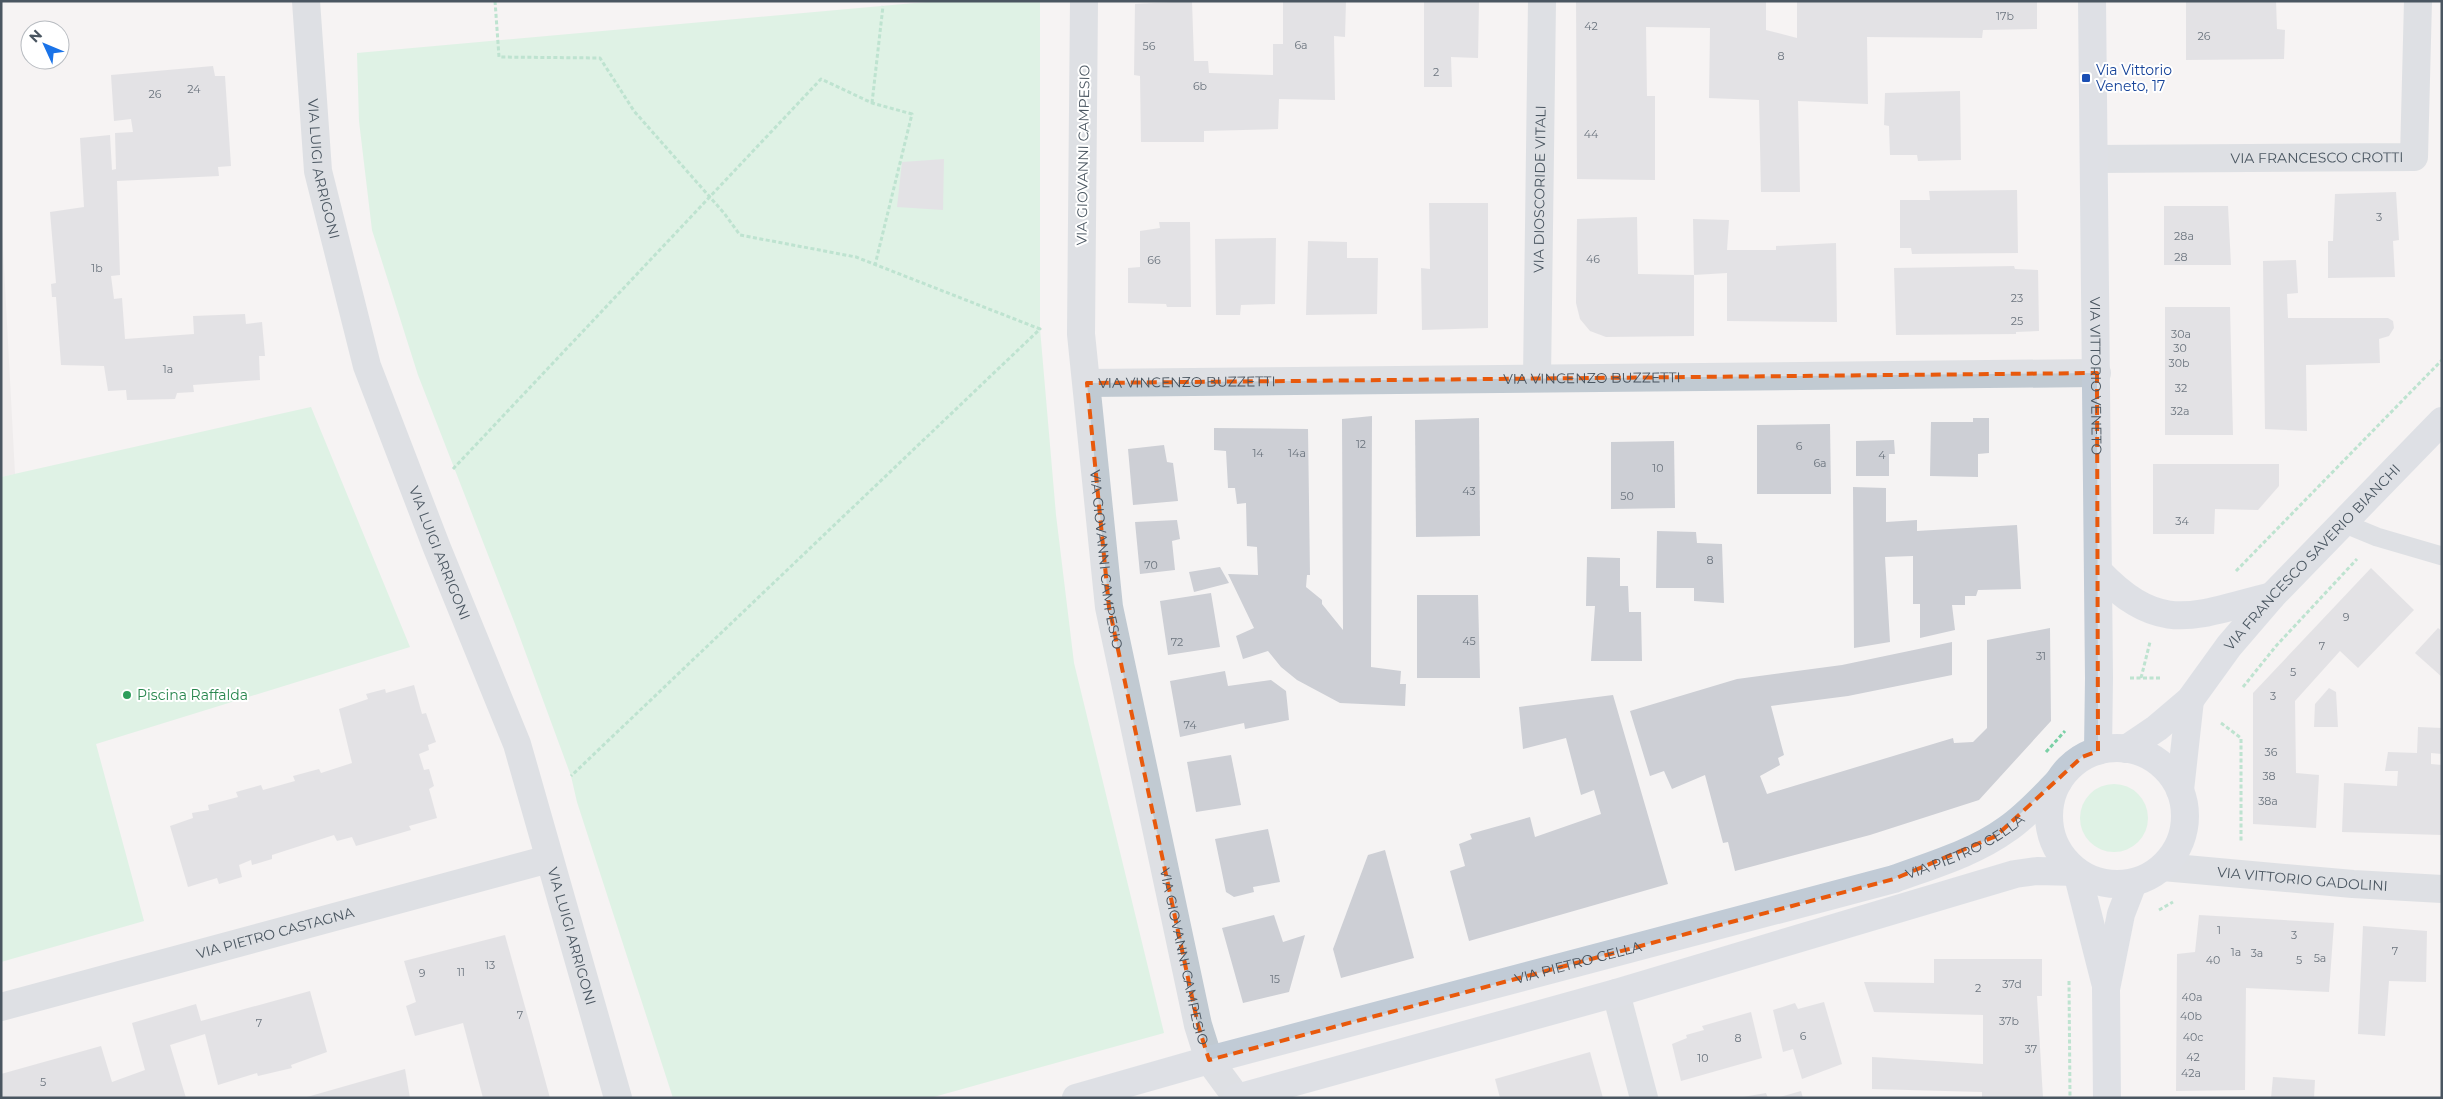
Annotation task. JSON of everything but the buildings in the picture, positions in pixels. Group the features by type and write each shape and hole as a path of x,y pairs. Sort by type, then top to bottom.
{"main road":[{"name":"VIA VITTORIO VENETO","path":"2092,1 2097,373 2098,751"},
{"name":"VIA FRANCESCO SAVERIO BIANCHI","path":"2126,749 2157,728 2190,700 2229,646 2272,596 2442,421"},
{"path":"2098,571 2118,591 2138,605 2157,613 2176,616 2197,614 2272,596"},
{"path":"2180,790 2190,700"},
{"path":"2112,748 2126,749 2148,756 2167,770 2180,790 2185,810 2184,831 2176,850 2163,867 2149,877 2133,883 2113,885 2094,881 2077,872 2064,861 2055,846 2050,830 2050,805 2058,782 2068,768 2082,757 2112,748"},
{"name":"VIA PIETRO CELLA","path":"1076,1098 1209,1060 1894,879 1969,850 2002,833 2031,809 2058,782"},
{"path":"1237,1098 1616,992 2015,874 2037,870 2077,872"},
{"path":"2077,872 2106,989"},
{"path":"2107,1098 2106,989 2121,914 2133,883"}],"street":[{"name":"VIA LUIGI ARRIGONI","path":"306,1 318,171 367,366 437,548 517,744 618,1098"},
{"name":"VIA GIOVANNI CAMPESIO","path":"1084,1 1081,334 1109,607 1198,1025 1209,1060 1237,1098"},
{"name":"VIA DIOSCORIDE VITALI","path":"1538,378 1542,1"},
{"name":"VIA FRANCESCO CROTTI","path":"2095,159 2414,157 2418,1"},
{"name":"VIA VINCENZO BUZZETTI","path":"1087,383 2097,373"},
{"name":"VIA PIETRO CASTAGNA","path":"1,1007 549,859"},
{"name":"VIA VITTORIO GADOLINI","path":"2163,867 2353,884 2442,889"},
{"path":"1616,992 1644,1098"}],"lane":[{"path":"2343,523 2377,537 2442,556"}],"path":[{"path":"495,1 499,56 600,58 634,111 709,196 740,235 856,257 1040,329 571,776"},
{"path":"872,103 883,6"},
{"path":"453,469 821,78 872,103 912,114 875,265"},
{"path":"2232,574 2442,360"},
{"path":"2240,690 2276,646 2377,537"},
{"path":"2141,678 2151,637"},
{"path":"2122,678 2160,678"},
{"path":"2216,720 2241,738 2241,843"},
{"path":"2044,754 2067,729"},
{"path":"2155,914 2164,906 2174,902"},
{"path":"2069,972 2070,1098"}],"highlighted area":[{"path":"2097,373 2098,751 2082,757 1996,836 1894,879 1209,1060 1198,1025 1109,607 1087,383"}],"shaded area":[{"path":"1,211 15,474 1,477"}],"green space":[{"path":"937,1 1040,1 1040,329 1056,515 1074,663 1164,1033 930,1098 673,1098 577,802 571,776 515,624 418,375 372,230 359,121 357,53"},
{"name":"Piscina Raffalda","path":"311,407 410,647 96,744 144,921 1,962 1,477"},
{"path":"2114,784 2127,787 2138,794 2145,805 2148,818 2145,831 2138,842 2127,849 2114,852 2101,849 2090,842 2083,831 2080,818 2083,805 2090,794 2101,787"}],"place":[{"name":"Via Vittorio Veneto, 17","path":"2086,78"},
{"name":"Piscina Raffalda","path":"127,695"}]}
